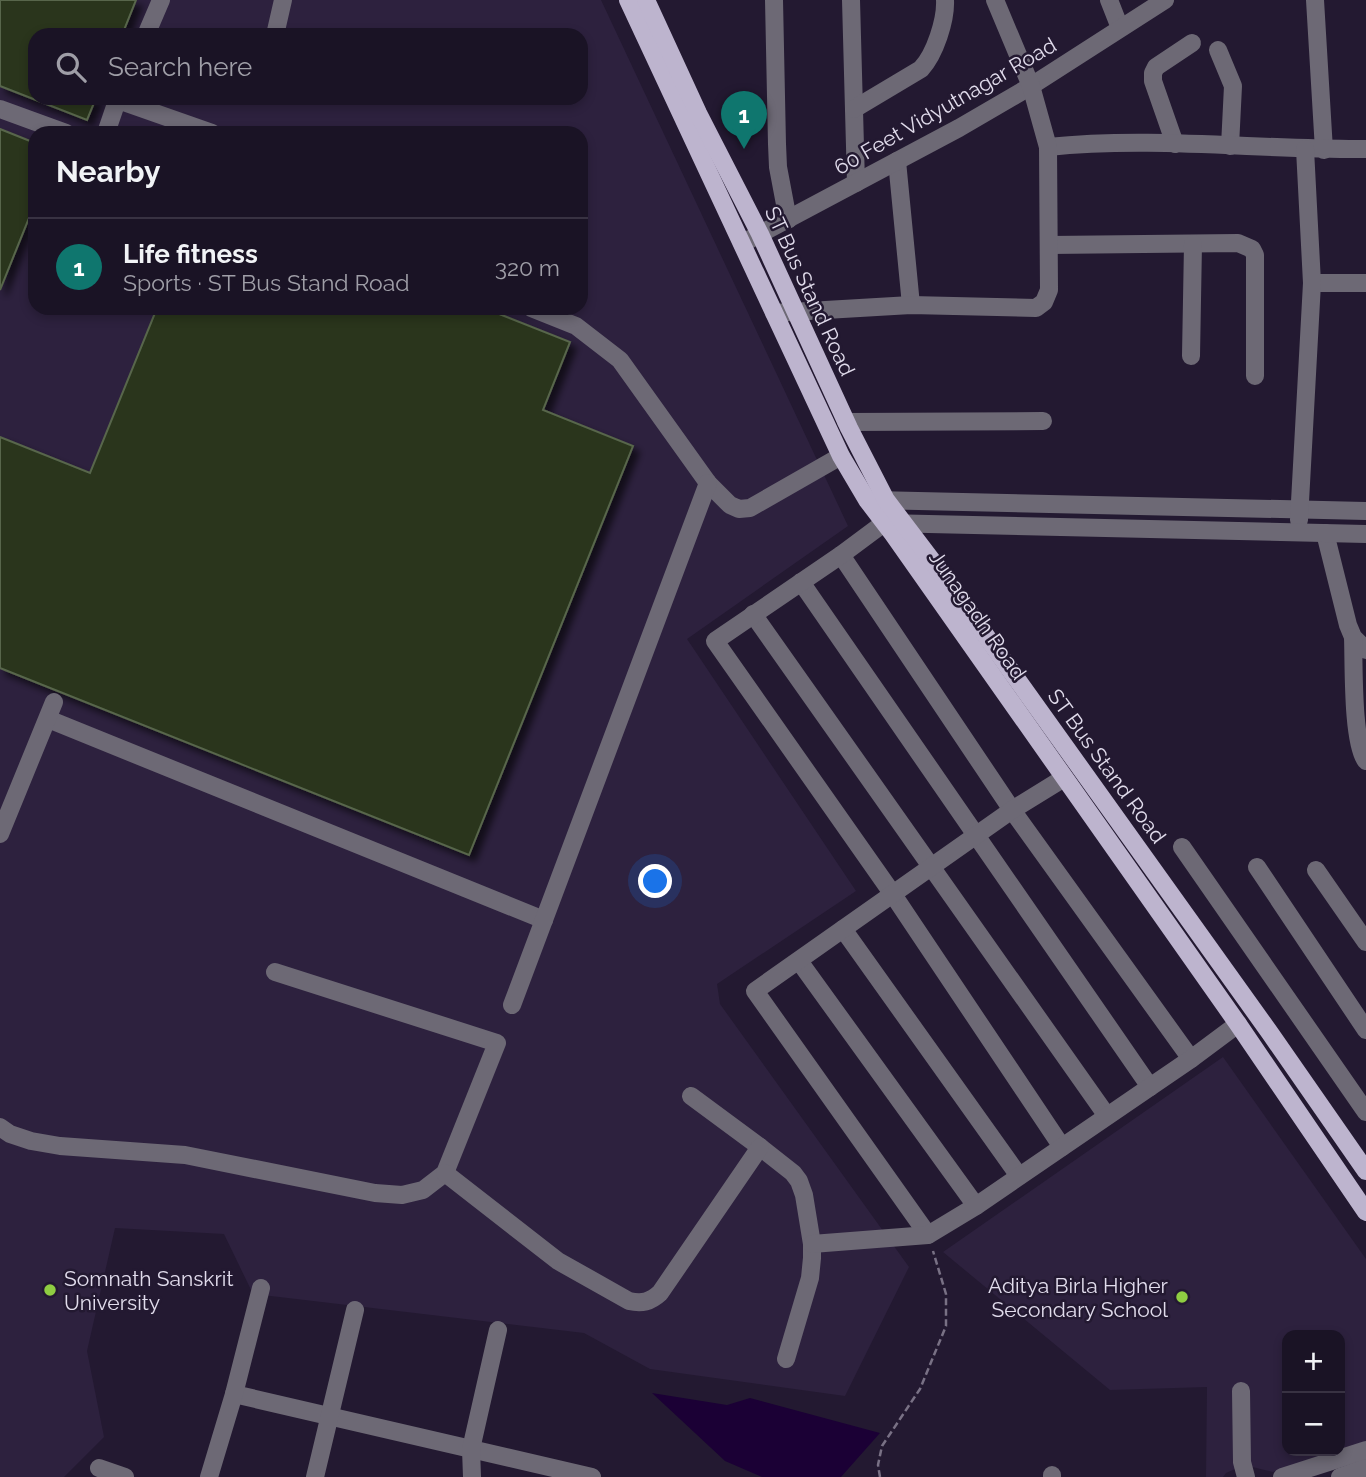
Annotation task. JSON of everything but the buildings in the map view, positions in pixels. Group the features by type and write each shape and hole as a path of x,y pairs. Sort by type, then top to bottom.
{"main road":[{"name":"Junagadh Road","path":"628,0 841,456 867,499 1238,1024 1366,1212"},
{"name":"ST Bus Stand Road","path":"646,0 698,113 797,312 846,422 886,500 1262,1021 1366,1171"}],"street":[{"path":"149,28 161,0"},
{"path":"277,28 283,0"},
{"path":"774,0 778,167 788,220"},
{"path":"851,0 856,183"},
{"path":"855,109 926,64 931,57 944,16 945,0"},
{"path":"774,313 911,305 1036,308 1044,302 1049,290 1048,147 1031,86 995,0"},
{"path":"1109,0 1120,28"},
{"name":"60 Feet Vidyutnagar Road","path":"743,243 959,128 1031,86 1165,0"},
{"path":"1315,0 1324,150"},
{"path":"1175,144 1153,81 1153,73 1156,67 1192,43"},
{"path":"1218,50 1233,86 1230,146"},
{"path":"108,126 116,105"},
{"path":"135,105 193,126"},
{"path":"0,109 46,126"},
{"path":"1048,147 1070,144 1175,144 1366,149"},
{"path":"1298,533 1312,283 1305,149"},
{"path":"897,161 911,305"},
{"path":"1049,246 1238,243 1252,249 1255,255 1255,376"},
{"path":"1191,356 1193,244"},
{"path":"1312,283 1366,283"},
{"path":"548,315 576,326 620,360 708,483 730,505 739,509 750,508 841,456"},
{"path":"846,422 1043,421"},
{"path":"512,1005 708,483"},
{"path":"867,499 1366,511"},
{"path":"1062,1147 892,893 715,641 884,523 1366,534"},
{"path":"1325,533 1348,625 1360,644 1357,737 1366,761"},
{"path":"841,555 1012,810 1191,1059"},
{"path":"801,582 1150,1087"},
{"path":"753,614 1107,1116"},
{"path":"0,834 51,711 544,920"},
{"path":"928,1235 755,991 1012,810 1063,778"},
{"path":"1182,847 1366,1112"},
{"path":"1257,867 1366,1030"},
{"path":"1316,870 1366,942"},
{"path":"843,929 1019,1176"},
{"path":"799,961 976,1206"},
{"path":"0,1128 31,1141 60,1146 185,1155 375,1193 402,1195 424,1190 445,1173 497,1043 275,972"},
{"path":"812,1244 928,1235 976,1206 1238,1024"},
{"path":"691,1096 760,1147 799,1181 812,1244 810,1278 786,1359"},
{"path":"445,1173 558,1261 629,1301 640,1304 652,1300 660,1293 760,1147"},
{"path":"209,1477 261,1288"},
{"path":"316,1477 355,1310"},
{"path":"472,1477 471,1449 498,1329"},
{"path":"1241,1391 1242,1462 1246,1477"},
{"path":"234,1394 592,1477"},
{"path":"1282,1477 1366,1450"},
{"path":"99,1468 125,1477"}],"path":[{"path":"880,1477 878,1465 882,1446 920,1389 946,1326 946,1294 928,1235"}],"shaded area":[{"path":"0,0 601,0 848,526 687,639 856,891 717,984 720,1004 909,1267 845,1396 650,1369 584,1333 253,1294 224,1234 115,1228 87,1351 104,1437 64,1477 0,1477"},
{"name":"Aditya Birla Higher Secondary School","path":"1223,1057 1366,1259 1366,1442 1345,1448 1345,1330 1282,1330 1282,1456 1323,1456 1273,1472 1244,1465 1223,1477 1206,1477 1207,1387 1110,1390 943,1252"},
{"path":"652,1393 727,1405 750,1398 880,1433 841,1477 762,1477 725,1461"}],"place":[{"name":"Life fitness","path":"744,149"},
{"name":"Somnath Sanskrit University","path":"50,1290"},
{"name":"Aditya Birla Higher Secondary School","path":"1182,1297"}]}
